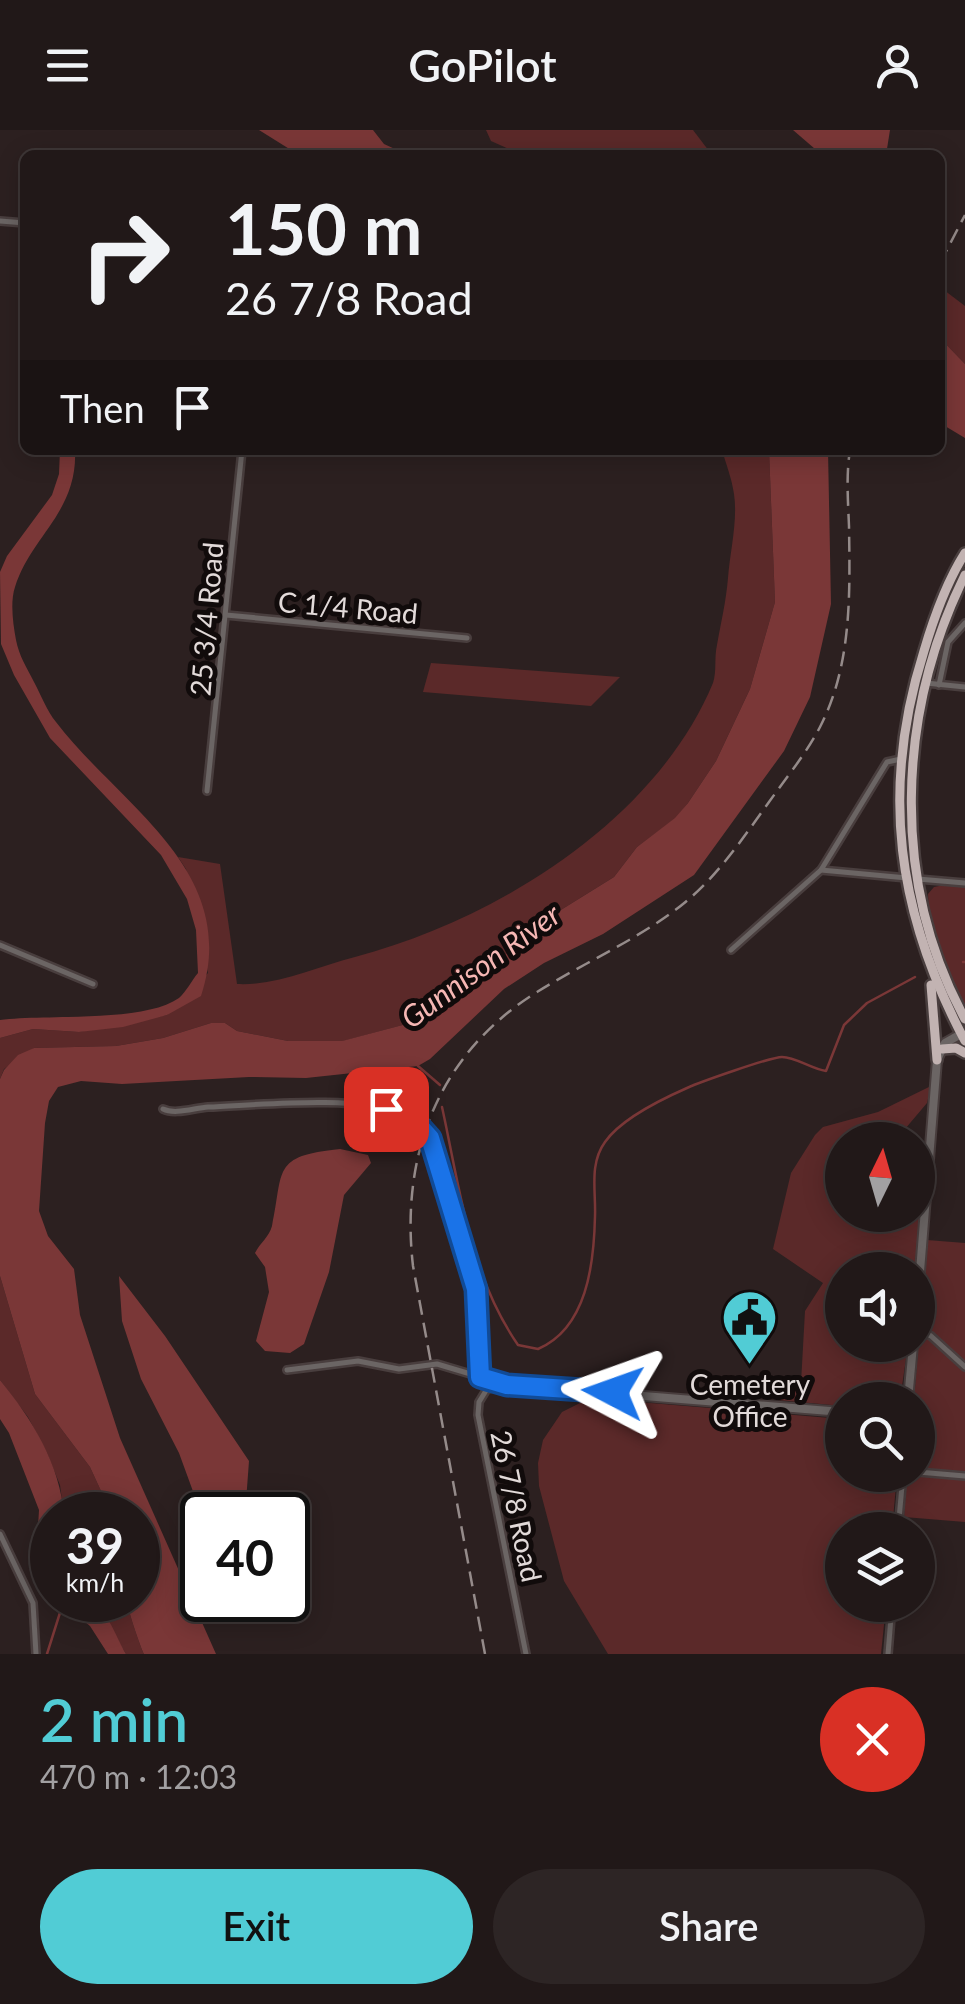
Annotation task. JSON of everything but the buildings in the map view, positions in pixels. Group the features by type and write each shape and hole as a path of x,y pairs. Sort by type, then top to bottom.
{"highway":[{"path":"926,683 922,667 962,557"},
{"path":"937,1060 929,967 910,878 899,778 912,688 935,614 962,557"},
{"path":"965,575 940,633 926,683 910,773 910,878 940,968 965,1019"},
{"path":"910,773 905,766 916,697 912,688"},
{"path":"929,967 963,1038"},
{"path":"942,1048 965,1053"}],"street":[{"name":"25 3/4 Road","path":"207,791 242,455"},
{"name":"C 1/4 Road","path":"226,616 467,638"},
{"path":"939,685 948,642 965,623"},
{"path":"926,683 965,687"},
{"path":"731,950 821,870 874,780 887,762 901,759"},
{"path":"821,870 965,883"},
{"path":"0,944 93,984"},
{"path":"922,1252 937,1060 948,1040 963,1038"},
{"path":"163,1109 170,1112 250,1106 368,1106 402,1113 419,1124 430,1138 476,1289 480,1377"},
{"path":"935,1340 965,1367"},
{"path":"288,1370 358,1362 399,1369 437,1364 507,1385 825,1411"},
{"name":"26 7/8 Road","path":"507,1385 488,1389 479,1402 478,1415 526,1654"},
{"path":"935,1473 965,1476"},
{"path":"0,1534 34,1603 36,1654"},
{"path":"888,1654 891,1622"}],"shaded area":[{"path":"259,130 373,130 384,144 397,150 291,150"},
{"path":"486,130 693,130 708,150 511,150 491,141"},
{"path":"793,130 890,130 887,150 816,150"},
{"path":"945,291 965,306 965,364 945,343"},
{"path":"945,343 965,364 965,438 945,426"},
{"path":"60,455 75,455 74,472 62,507 22,569 15,587 12,613 17,646 56,722 168,844 190,877 205,912 209,952 201,996 167,1015 123,1027 79,1032 33,1029 0,1038 0,1020 119,1014 163,1006 179,998 198,973 196,930 187,899 161,855 50,738 1,644 0,572 7,556 52,495"},
{"path":"723,455 769,455 775,602 750,689 716,761 688,803 676,818 637,847 614,877 556,913 478,977 414,1022 343,1041 288,1041 237,1031 225,1023 211,1023 163,1038 116,1046 34,1048 4,1069 0,1079 0,1038 33,1029 79,1032 167,1015 208,973 186,869 178,857 220,864 237,984 252,984 355,957 462,918 515,891 611,821 652,779 687,733 713,683 735,514 733,488"},
{"path":"769,455 828,455 831,604 810,697 784,751 694,875 603,934 544,963 504,989 418,1066 306,1078 122,1084 81,1081 58,1087 49,1101 45,1123 39,1211 48,1236 74,1269 80,1315 120,1438 144,1492 101,1492 90,1467 35,1394 0,1276 0,1079 4,1070 18,1055 34,1048 116,1046 163,1038 211,1023 225,1023 237,1031 288,1041 342,1041 414,1022 478,977 556,913 614,877 637,847 675,818 716,761 750,689 775,602"},
{"path":"431,663 620,677 591,706 423,692"},
{"path":"965,886 965,1007 940,952 929,909 928,894 934,887"},
{"path":"931,1086 927,1103 911,1122 841,1122 878,1112"},
{"path":"823,1127 825,1232 919,1232 917,1252 825,1252 825,1362 906,1362 903,1382 825,1382 825,1404 778,1400 779,1384 801,1383 805,1311 823,1283 773,1249 791,1173"},
{"path":"340,1149 368,1155 371,1163 344,1195 329,1272 304,1344 290,1353 265,1351 256,1341 269,1292 265,1267 255,1253 272,1226 281,1179 291,1162 302,1156"},
{"path":"927,1240 965,1243 965,1522 935,1520 935,1512 904,1512 906,1492 935,1492 935,1382 915,1382 917,1362 935,1362 935,1252 926,1252"},
{"path":"0,1276 35,1394 90,1467 101,1492 61,1492 28,1417 0,1380"},
{"path":"119,1276 165,1336 249,1461 247,1492 193,1492 179,1453 141,1379 122,1321"},
{"path":"0,1380 42,1443 60,1492 32,1492 0,1419"},
{"path":"590,1398 825,1418 825,1492 895,1492 894,1512 825,1512 825,1622 884,1622 881,1654 608,1654 564,1581 539,1486 543,1440 562,1412"},
{"path":"160,1528 180,1573 180,1622 202,1622 216,1654 144,1654 133,1622 160,1622"},
{"path":"85,1622 109,1622 126,1654 108,1654"},
{"path":"107,1622 133,1622 144,1654 126,1654"}],"waterway":[{"path":"442,1107 468,1230 488,1289 518,1345 538,1349 567,1326 584,1293 594,1235 595,1168 600,1150 621,1125 677,1093 764,1061 782,1057 826,1071 844,1025 867,1003 915,977"},
{"path":"418,1066 440,1085"},
{"path":"47,1654 57,1622"}],"railway":[{"path":"945,253 965,215"},
{"path":"485,1654 413,1266 413,1185 421,1146 433,1110 474,1045 537,992 641,933 688,900 726,861 809,747 830,703 844,654 849,603 850,455"}],"place":[{"name":"Cemetery Office","path":"750,1367"}],"route":[{"path":"386,1109 412,1118 430,1138 476,1289 480,1377 507,1385 613,1392"}],"water label":[{"name":"Gunnison River","path":"480,965"}]}
